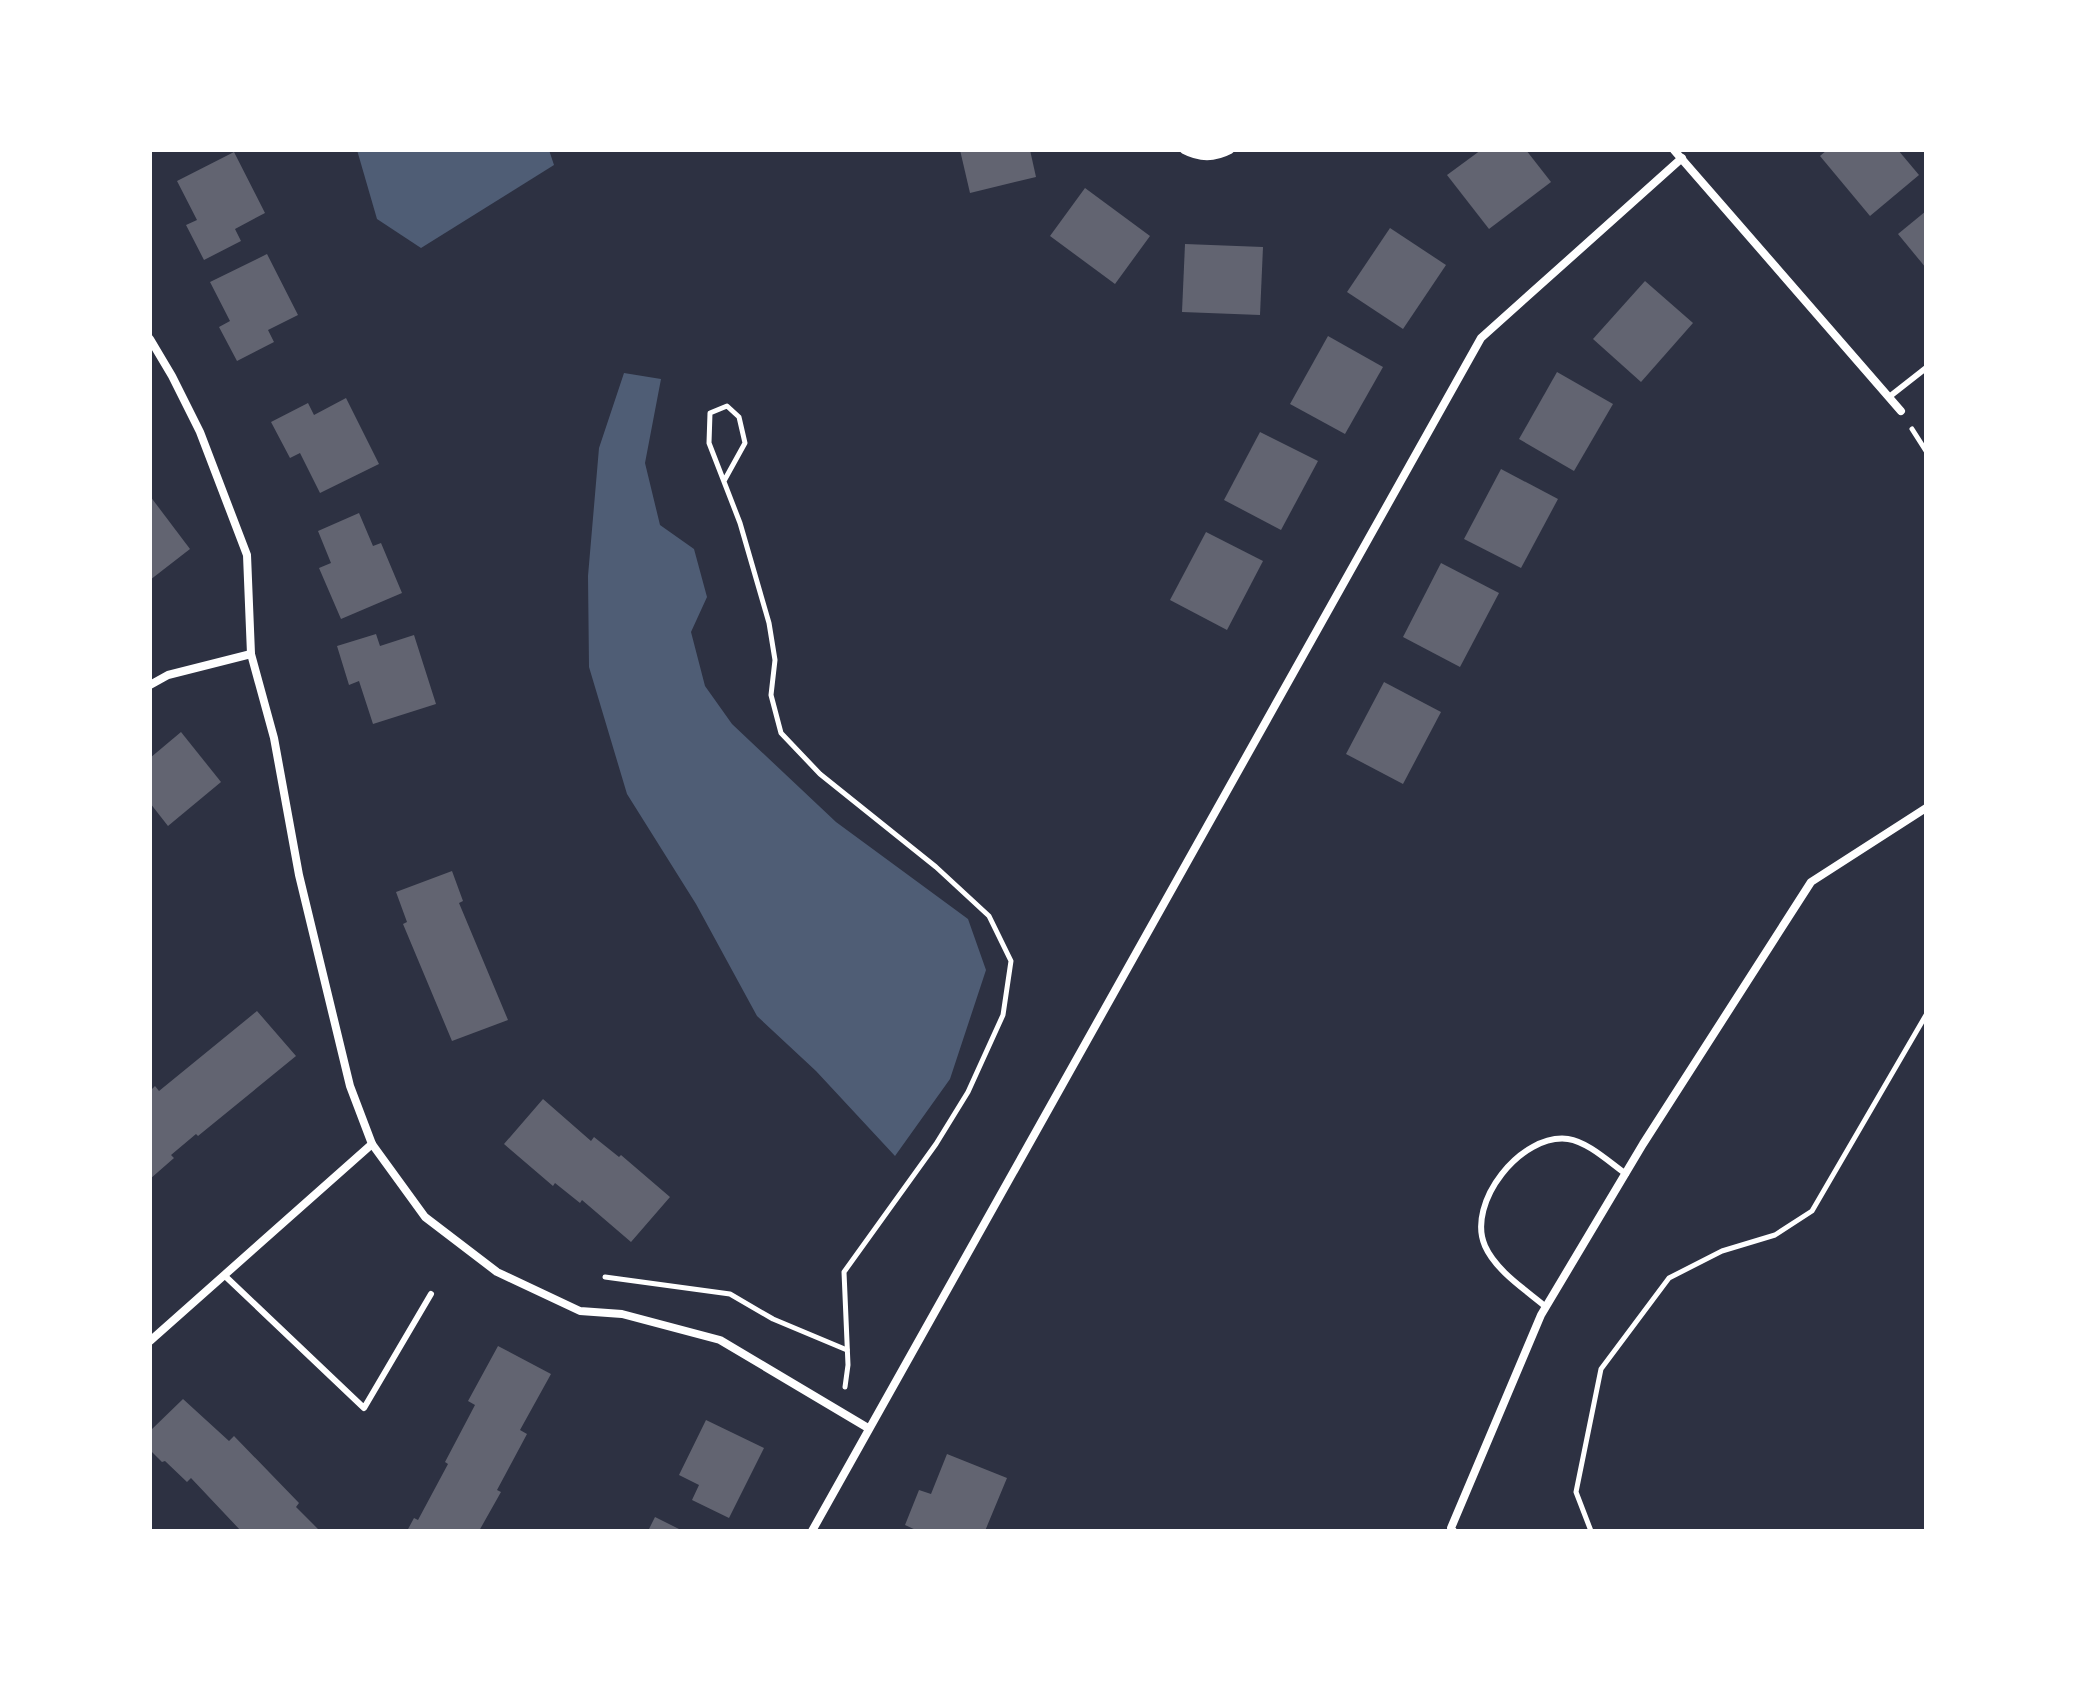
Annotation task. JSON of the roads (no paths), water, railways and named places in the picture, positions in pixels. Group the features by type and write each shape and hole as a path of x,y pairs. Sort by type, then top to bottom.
{"street":[{"path":"1184,150 1194,156 1219,156 1230,150"},
{"path":"1674,150 1901,411"},
{"path":"812,1531 1481,338 1682,158"},
{"path":"150,339 200,432 247,555 251,654 274,738 299,875 350,1086 372,1144 425,1217 497,1272 580,1311 622,1314 720,1340 868,1428"},
{"path":"150,685 168,675 251,654"},
{"path":"1453,1531 1451,1528 1546,1307 1626,1174 1811,882 1926,808"},
{"path":"150,1341 372,1144"}],"lane":[{"path":"1889,397 1926,368"},
{"path":"1546,1307 1500,1267 1484,1245 1483,1216 1491,1189 1512,1161 1540,1144 1567,1139 1589,1148 1626,1174"},
{"path":"224,1275 364,1408 431,1294"}],"water":[{"path":"357,150 549,150 554,165 421,248 377,219"},
{"path":"624,373 661,379 645,463 660,525 694,549 707,597 691,632 705,686 732,724 836,822 968,919 986,970 950,1079 895,1156 816,1071 757,1016 696,904 627,794 589,667 588,576 599,448"}]}
